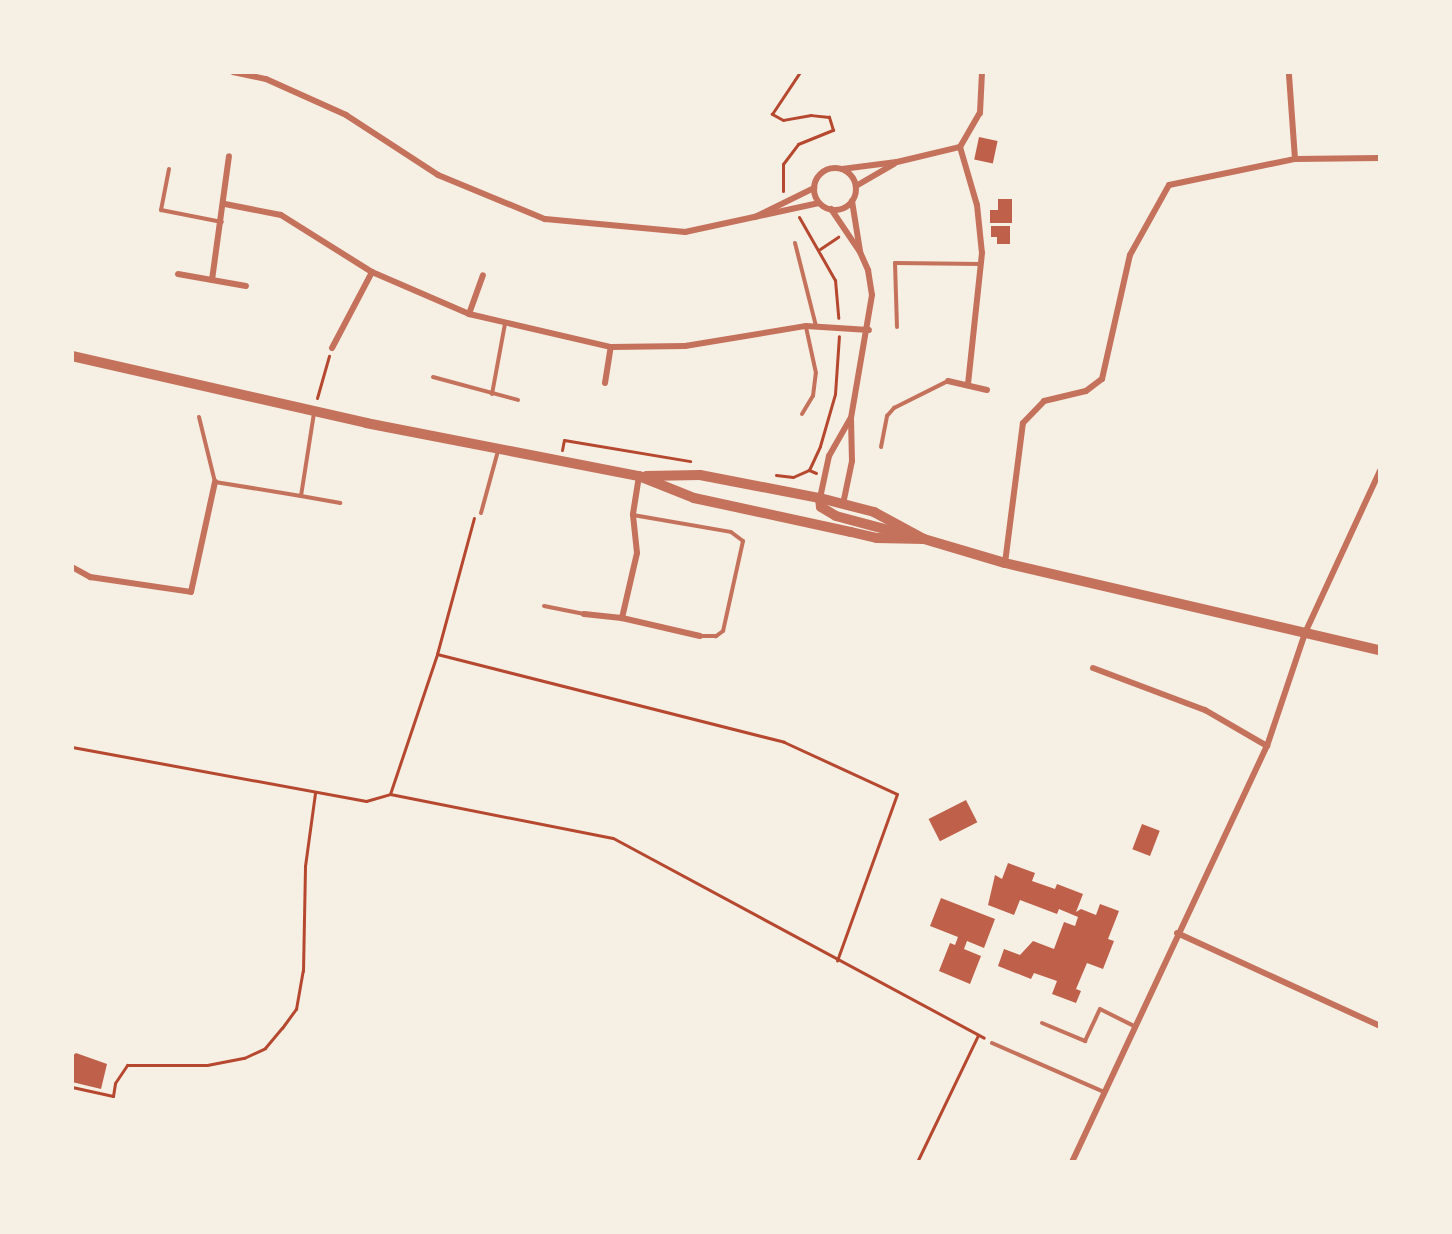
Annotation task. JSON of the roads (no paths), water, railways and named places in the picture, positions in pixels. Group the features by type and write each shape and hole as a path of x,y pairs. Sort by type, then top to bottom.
{"street":[{"path":"233,72 266,79 346,115 438,175 545,219 685,232 795,211 819,203"},
{"path":"824,526 836,516 843,504 852,461 851,418 869,330 872,296 868,270 860,252 831,209 819,203 814,188 820,174 829,168 842,169 897,162 960,147 980,113 982,72"},
{"path":"1289,75 1294,159"},
{"path":"960,147 977,205 981,264 968,385"},
{"path":"212,280 225,204 229,156"},
{"path":"1005,563 1023,423 1044,401 1086,391 1102,378 1130,255 1169,185 1294,159 1380,158"},
{"path":"860,252 852,201 856,186 897,162"},
{"path":"842,169 856,186"},
{"path":"749,220 814,188"},
{"path":"831,209 845,208 852,201"},
{"path":"225,204 281,215 372,272 469,314 611,347 695,345 806,326 838,326 869,330"},
{"path":"332,348 372,272"},
{"path":"178,274 246,286"},
{"path":"469,314 483,275"},
{"path":"605,383 611,347"},
{"path":"72,356 315,412 498,450 639,476 694,498 877,538 924,539"},
{"path":"948,381 987,390"},
{"path":"851,418 829,456 820,498 821,507 836,516 1005,563 1380,650"},
{"path":"1072,1162 1137,1027 1177,933 1267,746 1305,633 1380,471"},
{"path":"639,476 700,475 820,498 874,512 924,539"},
{"path":"622,618 637,553 633,515 639,476"},
{"path":"72,567 90,577 191,592 215,482"},
{"path":"584,614 622,618 700,636"},
{"path":"1093,668 1205,710 1267,746"},
{"path":"1177,933 1380,1026"}],"lane":[{"path":"169,168 161,210 222,222"},
{"path":"795,243 816,326"},
{"path":"897,327 895,263 981,264"},
{"path":"492,393 505,324"},
{"path":"802,414 813,396 816,373 806,326"},
{"path":"434,377 518,400"},
{"path":"882,447 887,416 894,408 948,381"},
{"path":"301,496 315,412"},
{"path":"199,417 215,482 340,502"},
{"path":"479,513 498,450"},
{"path":"633,515 731,532 743,541 723,631 716,636 700,636"},
{"path":"544,606 584,614"},
{"path":"1042,1023 1085,1041 1100,1009 1137,1027"},
{"path":"992,1042 1105,1092"}]}
